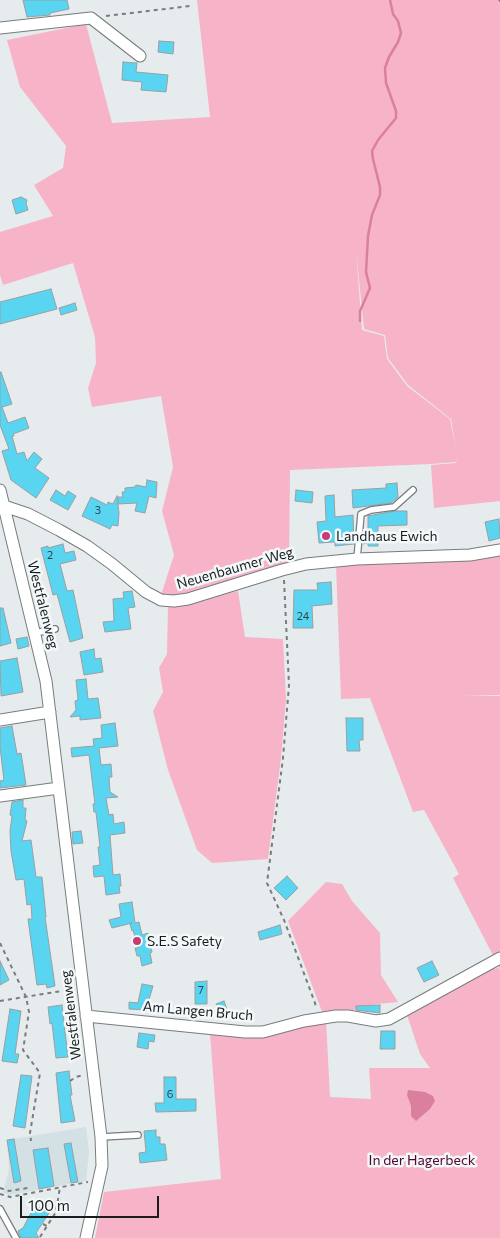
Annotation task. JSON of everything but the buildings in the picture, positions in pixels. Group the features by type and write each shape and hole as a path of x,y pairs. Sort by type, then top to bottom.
{"street":[{"path":"0,28 91,18 140,56"},
{"name":"Westfalenweg","path":"0,490 46,680 101,1137 102,1166 100,1180 86,1238"},
{"name":"Neuenbaumer Weg","path":"4,506 28,514 87,546 146,592 161,600 188,600 282,570 314,563 357,558 470,555 500,550"},
{"path":"0,720 50,712"},
{"path":"0,796 59,788"},
{"name":"Am Langen Bruch","path":"86,1016 246,1032 264,1032 317,1018 336,1016 376,1021 389,1019 500,958"}],"lane":[{"path":"357,558 361,514 371,510 394,507 413,490"},
{"path":"35,633 55,628"},
{"path":"101,1137 138,1135"},
{"path":"0,1209 16,1238"}],"path":[{"path":"91,18 190,6"},
{"path":"282,570 286,586 289,685 283,758 266,884 284,920 305,975 315,1003 317,1018"},
{"path":"0,943 26,997 29,1012 22,1050 40,1073 30,1133 31,1141"},
{"path":"0,1001 83,987"},
{"path":"70,1081 76,1077 93,1074"},
{"path":"0,1194 10,1197 100,1180"},
{"path":"44,1238 41,1236 56,1212 60,1187"},
{"path":"0,1188 9,1191 28,1188"},
{"path":"43,1224 47,1226"}],"shaded area":[{"path":"408,1090 425,1092 433,1096 435,1101 430,1109 416,1121 411,1116 411,1106 407,1095"},
{"path":"86,1127 89,1152 86,1181 10,1195 3,1193 9,1169 7,1140"}],"green space":[{"path":"197,0 500,0 500,501 434,508 431,465 456,463 458,458 456,462 431,464 290,470 289,563 188,596 161,595 174,555 162,511 173,467 161,396 92,407 88,388 96,363 95,337 73,263 3,285 0,275 0,232 53,216 34,185 63,168 66,146 20,87 7,40 86,24 112,123 210,117","holes":["356,250 364,329 385,335 388,358 408,385 451,419 456,448 450,419 407,386 387,359 384,336 362,330"]},
{"name":"In der Hagerbeck","path":"500,556 500,695 463,696 500,696 500,1238 95,1238 104,1192 221,1179 210,1033 326,1020 330,1097 371,1099 369,1068 430,1068 420,1054 407,1015 493,965 495,969 499,967 453,878 459,874 424,810 413,812 370,698 341,699 336,565 474,560"},
{"path":"238,591 245,637 283,639 286,699 281,758 268,859 212,863 197,850 168,770 153,711 163,692 159,668 167,654 168,606 186,604"},
{"path":"326,882 342,884 352,901 380,933 381,975 398,1002 377,1004 324,1017 288,921"}],"waterway":[{"path":"360,321 360,311 370,288 366,272 368,236 372,215 380,195 372,151 378,140 396,118 396,111 386,83 385,68 401,33 398,21 393,14 390,0"}],"place":[{"name":"Landhaus Ewich","path":"326,536"},
{"name":"S.E.S Safety","path":"137,941"}]}
